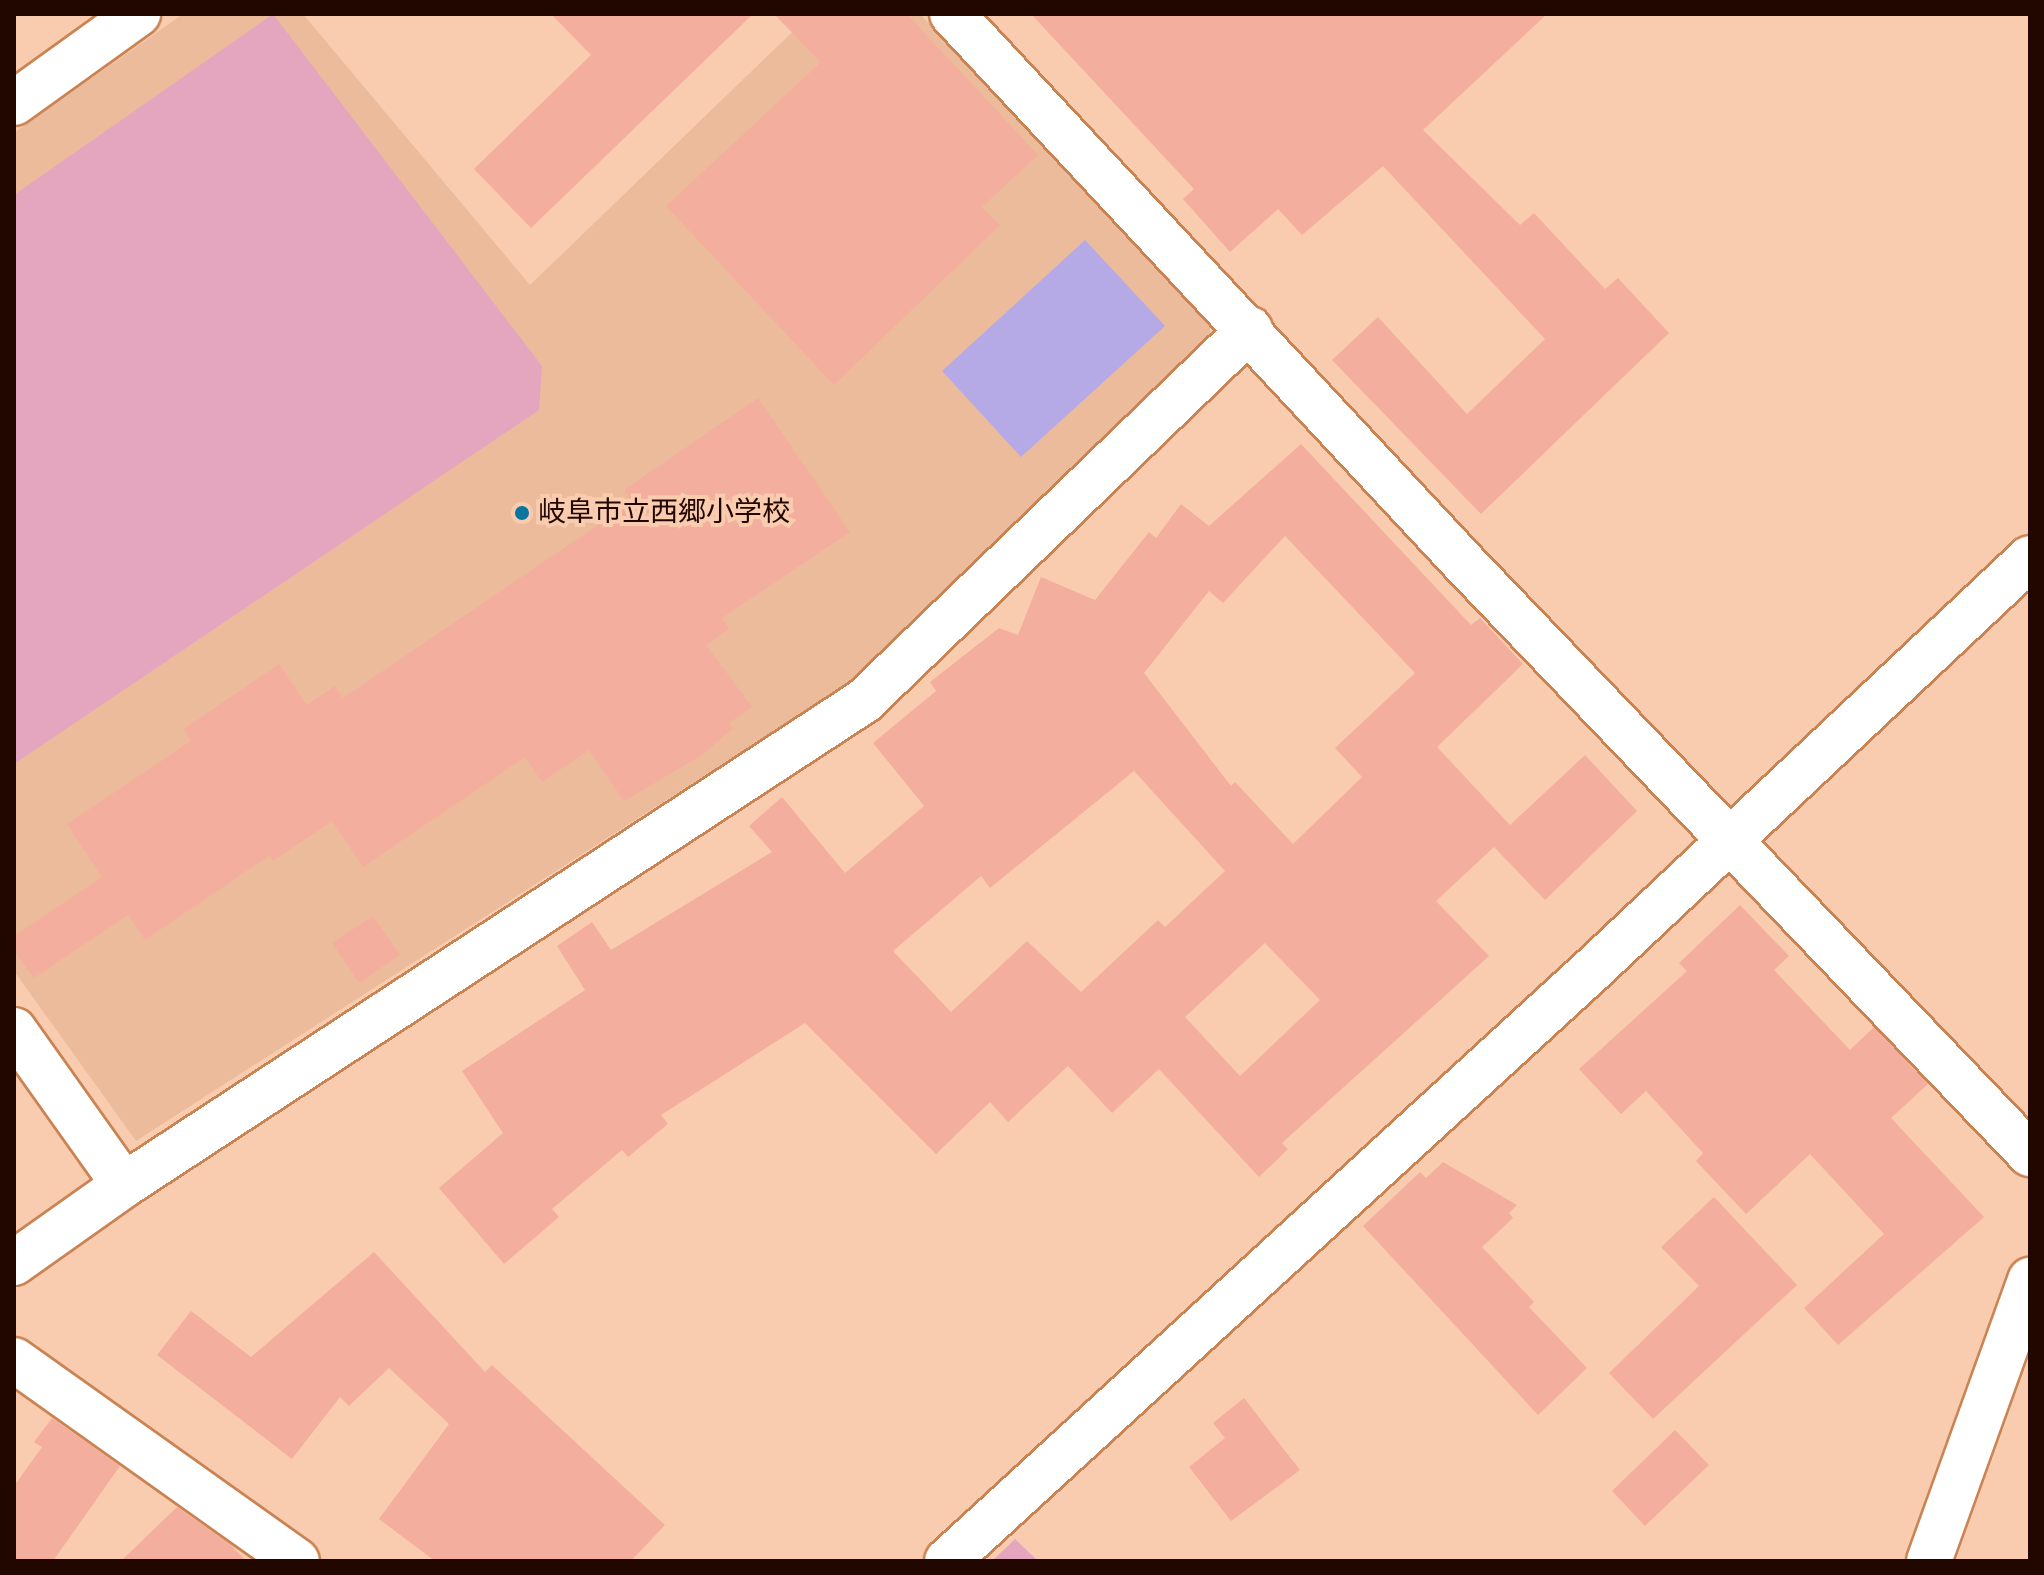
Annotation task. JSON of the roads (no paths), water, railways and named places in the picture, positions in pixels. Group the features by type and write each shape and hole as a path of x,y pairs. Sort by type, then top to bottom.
{"street":[{"path":"14,103 138,14"},
{"path":"952,14 1250,329 1463,562 2030,1154"},
{"path":"14,1263 124,1185 864,701 1250,329"},
{"path":"947,1561 1730,840 2030,558"},
{"path":"14,1030 124,1185"},
{"path":"1929,1561 2030,1280"},
{"path":"14,1360 297,1561"}],"place":[{"name":"岐阜市立西郷小学校","path":"522,513"}]}
